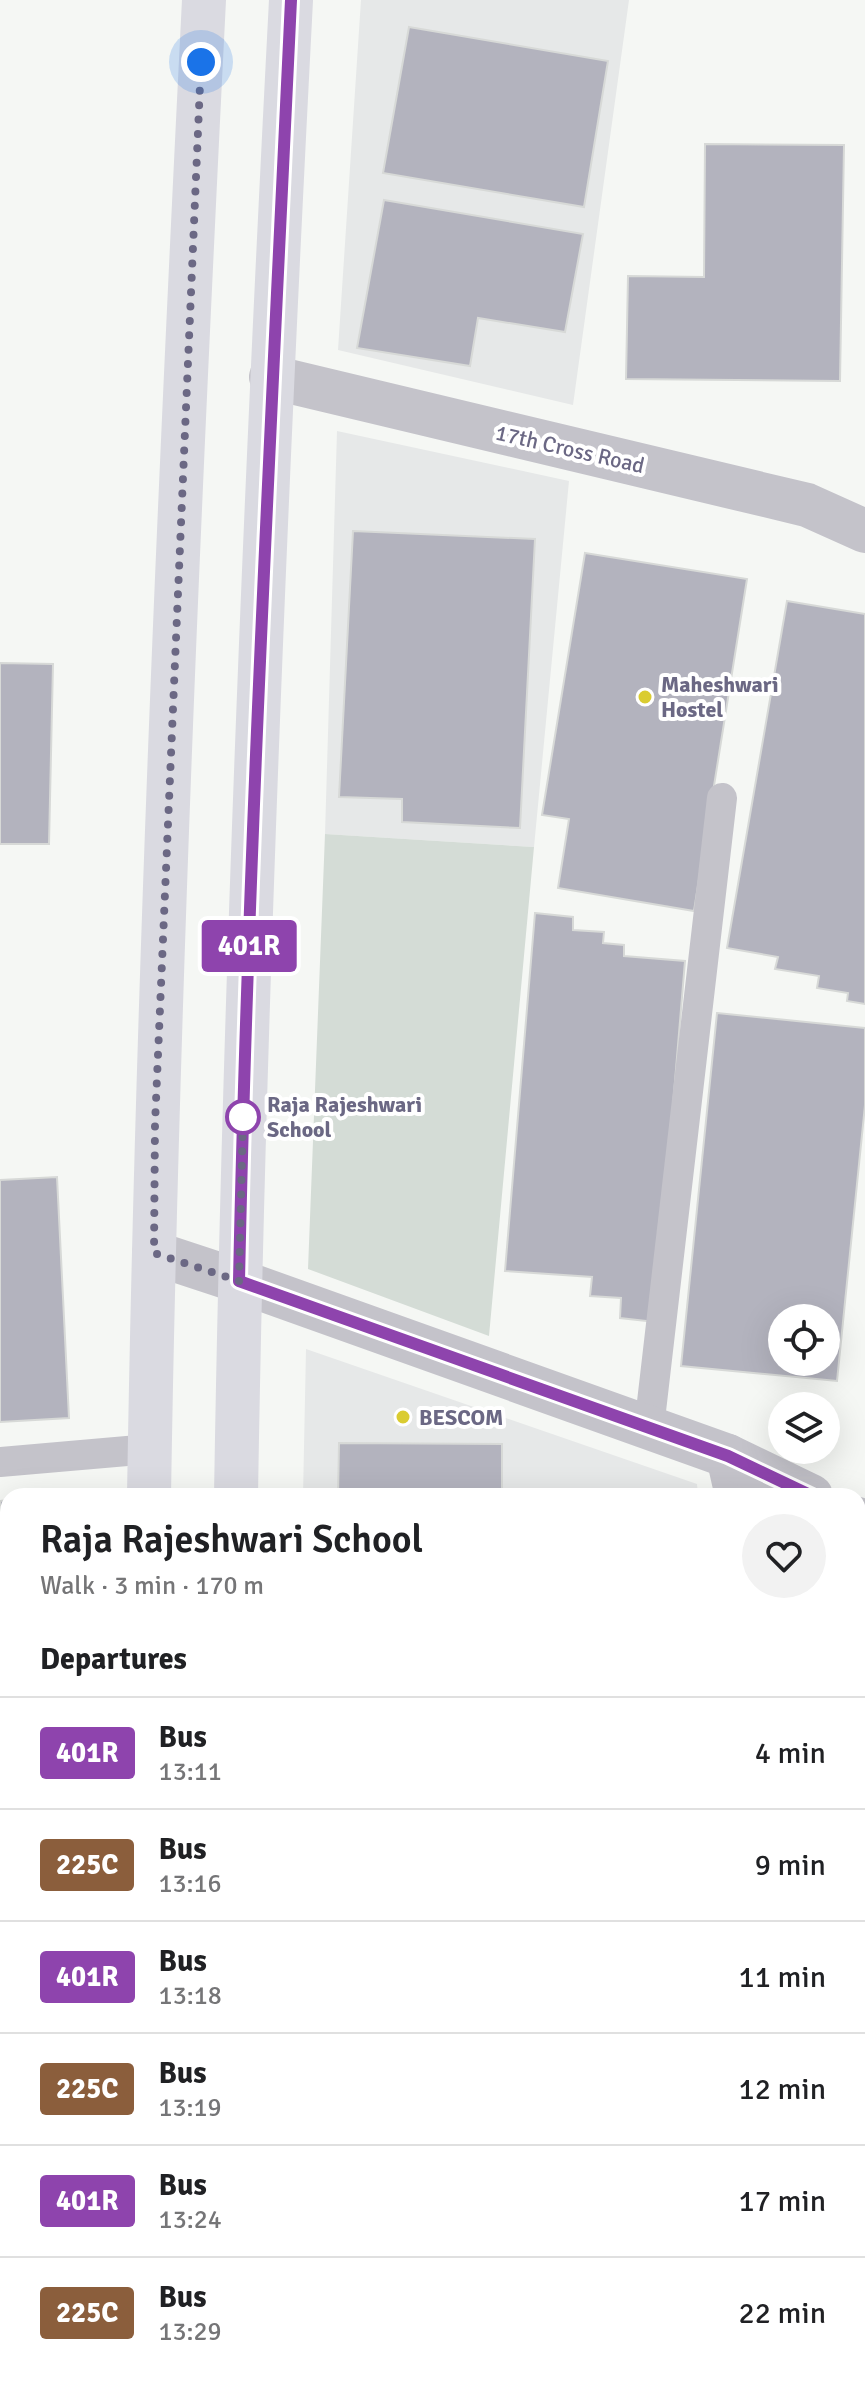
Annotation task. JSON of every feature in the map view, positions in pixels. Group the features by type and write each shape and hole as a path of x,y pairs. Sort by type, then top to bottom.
{"main road":[{"path":"149,1488 155,1124 183,422 204,0"},
{"path":"236,1488 242,1127 271,377 291,0"}],"street":[{"name":"17th Cross Road","path":"271,377 807,505 865,531"},
{"path":"154,1253 649,1428 733,1476 780,1488"}],"lane":[{"path":"649,1428 722,798"},
{"path":"0,1462 150,1449"}],"shaded area":[{"path":"361,0 629,0 573,405 338,350"},
{"path":"337,431 569,481 534,847 325,834"},
{"path":"325,834 534,847 489,1336 308,1269"},
{"name":"BESCOM","path":"306,1349 697,1484 697,1488 303,1488"}],"building":[{"path":"409,27 608,61 584,207 383,173"},
{"path":"705,144 844,145 840,381 626,379 628,276 704,277"},
{"path":"384,200 583,234 565,332 478,318 470,366 357,348"},
{"path":"353,531 535,539 520,828 402,822 402,799 339,797"},
{"name":"Maheshwari Hostel","path":"585,553 747,579 694,911 558,888 569,819 542,815"},
{"path":"787,601 865,614 865,1004 847,1001 848,993 817,988 819,976 775,969 778,957 727,948"},
{"path":"0,663 53,664 49,844 0,844"},
{"path":"535,913 573,917 573,930 604,932 603,943 624,945 624,956 685,961 655,1322 620,1318 621,1298 590,1296 592,1277 505,1271"},
{"path":"717,1013 865,1028 865,1105 840,1351 840,1304 768,1304 768,1374 681,1366"},
{"path":"57,1177 69,1418 0,1422 0,1180"},
{"path":"785,1376 838,1376 837,1381"},
{"path":"339,1443 502,1444 502,1488 338,1488"}],"bus line":[{"name":"401R","path":"291,0 271,377 242,1127 239,1281 728,1456 795,1488"}],"place":[{"name":"Maheshwari Hostel","path":"645,697"},
{"name":"Raja Rajeshwari School","path":"243,1117"},
{"name":"BESCOM","path":"403,1417"}],"route":[{"path":"201,62 185,374 155,1124 154,1253 239,1281 243,1117"}]}
